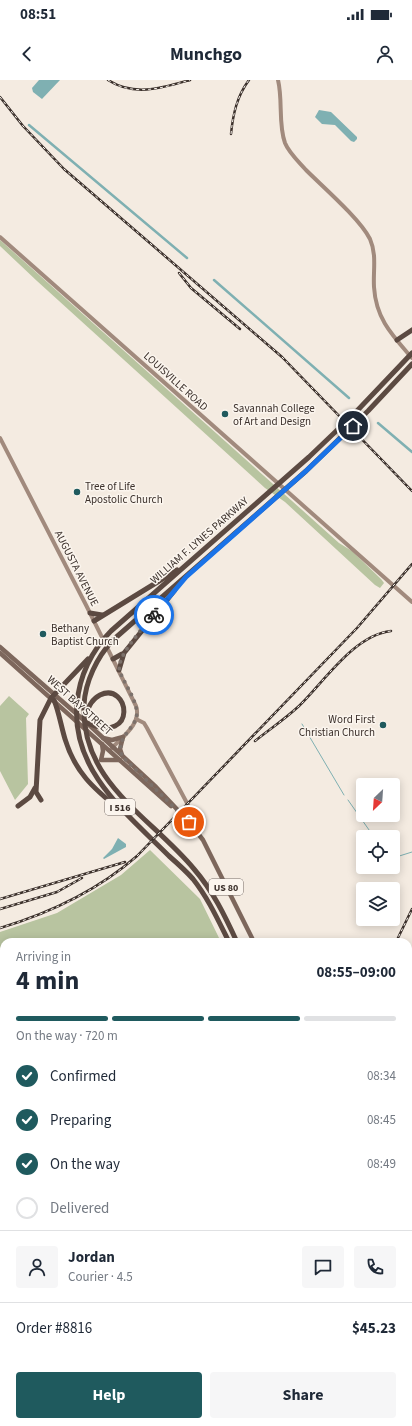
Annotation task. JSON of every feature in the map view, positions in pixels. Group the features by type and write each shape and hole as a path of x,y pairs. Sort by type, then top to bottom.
{"highway":[{"path":"397,340 412,330"},
{"name":"WILLIAM F. LYNES PARKWAY","path":"227,938 207,900 192,878 110,796 95,778 86,760 78,734 77,698 82,676 95,650 111,631 289,476 354,414 412,353"},
{"name":"WILLIAM F. LYNES PARKWAY","path":"235,938 206,884 169,842 117,791 104,776 93,756 88,742 85,696 89,680 100,657 113,640 293,483 360,419 412,364"},
{"path":"94,621 185,566"},
{"path":"113,659 124,653 186,577"},
{"path":"90,613 96,616 105,614"},
{"path":"41,800 36,795 40,720 45,708 65,682 95,650"},
{"path":"119,670 124,653"},
{"path":"104,693 112,694 118,697 125,708 124,718 114,727 104,729 86,717 91,702 104,693"},
{"path":"54,700 65,740 80,772 90,784 147,834"},
{"path":"18,806 30,797 36,787"}],"main road":[{"path":"278,80 281,93 283,134 286,144 299,163 357,221 369,237 375,257 374,288 377,311 397,340 412,358"},
{"name":"LOUISVILLE ROAD","path":"0,237 412,602"},
{"name":"AUGUSTA AVENUE","path":"0,438 119,670 136,706 136,719"},
{"name":"WEST BAY STREET","path":"0,647 86,717 111,749"},
{"name":"WEST BAY STREET","path":"0,653 101,743 121,758 180,813 198,832 252,938"},
{"path":"111,749 123,737 136,719 146,725 194,818 198,832"},
{"path":"102,737 112,740 123,737"},
{"path":"101,743 103,751 101,760 121,758 120,749 123,737"}],"green space":[{"path":"0,240 339,543 352,551 381,579 384,583 380,588 285,502 265,488 37,281 0,246"},
{"path":"9,696 29,714 26,718 28,784 15,800 0,771 0,706"},
{"path":"150,850 200,899 219,938 0,938 0,932 57,913 121,875"}],"water":[{"path":"39,80 60,80 42,99 33,92 32,88"},
{"path":"319,110 331,112 357,137 357,139 354,142 351,141 335,125 322,124 315,117"},
{"path":"118,838 126,844 126,847 104,859 103,858 112,849"}],"waterway":[{"path":"29,125 187,258"},
{"path":"214,280 349,398"},
{"path":"378,423 412,452"},
{"path":"302,724 344,795"},
{"path":"348,800 369,830"},
{"path":"400,856 412,852"}],"railway":[{"path":"108,80 118,85 138,90 159,88 190,80"},
{"path":"231,134 236,106 241,92 249,80"},
{"path":"0,97 23,126 64,169 282,357 412,491"},
{"path":"179,273 191,288 240,329"},
{"path":"0,928 19,922 72,900 106,880 137,856 357,628 412,564"},
{"path":"255,741 299,706 352,650 377,634 391,631"},
{"path":"0,899 125,862"},
{"path":"0,909 57,892 82,878"},
{"path":"398,938 412,909"}],"way so far":[{"path":"154,615 124,653 120,661 119,670 136,706 137,717 132,727 123,737 120,749 122,756 189,822"}],"place":[{"name":"Savannah College of Art and Design","path":"225,414"},
{"name":"Tree of Life Apostolic Church","path":"77,492"},
{"name":"Bethany Baptist Church","path":"43,634"},
{"name":"Word First Christian Church","path":"383,725"}],"route":[{"path":"154,615 186,577 323,456 353,426"}]}
